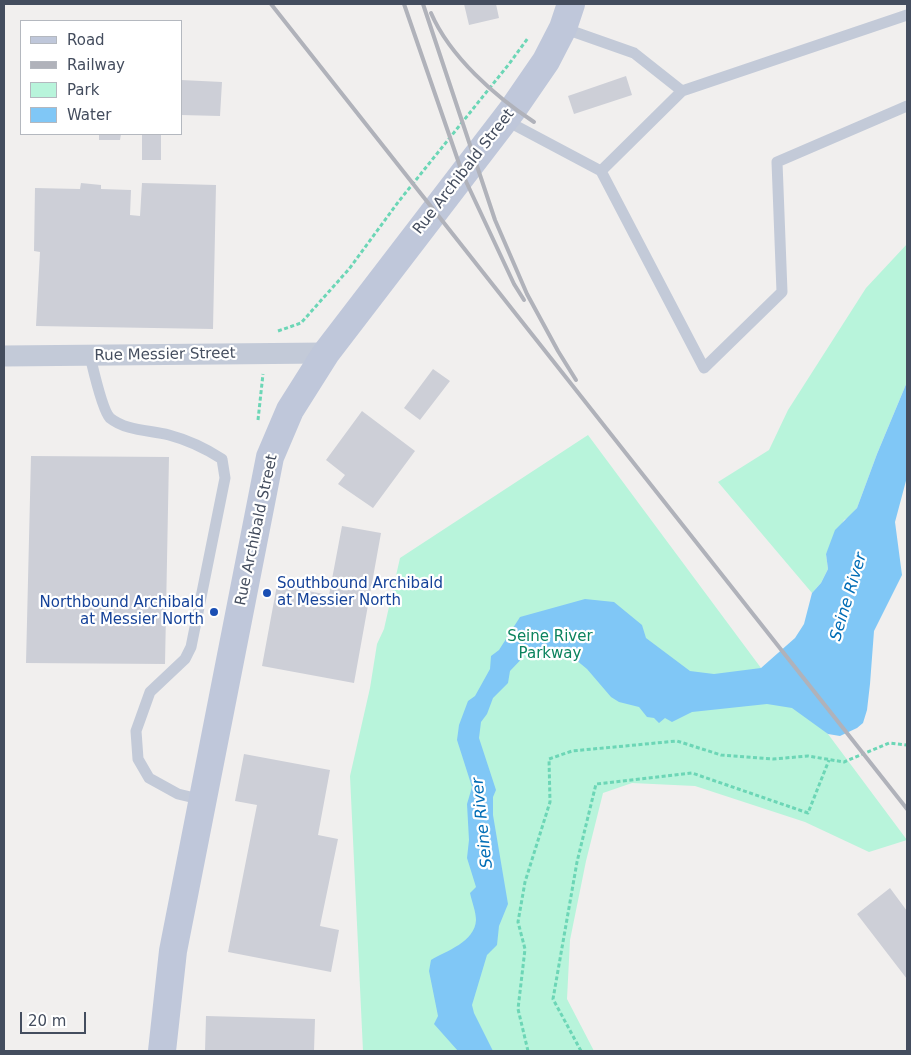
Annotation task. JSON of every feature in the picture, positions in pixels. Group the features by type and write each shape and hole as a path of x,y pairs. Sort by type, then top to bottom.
{"main road":[{"name":"Rue Archibald Street","path":"162,1051 173,951 270,457 290,410 326,353 505,120 546,61 567,16"}],"street":[{"name":"Rue Messier Street","path":"4,356 326,353"}],"lane":[{"path":"567,16 634,53 682,90"},
{"path":"601,171 682,90 907,16"},
{"path":"505,120 601,171 704,368 782,292 778,162 907,106"},
{"path":"90,356 102,403 109,417 130,427 169,435 202,446 222,459 226,478 191,647 185,659 150,692 136,732 138,758 149,778 178,794 203,800"}],"path":[{"path":"275,332 300,323 349,269 532,33"},
{"path":"528,1051 518,1009 525,949 518,922 525,882 550,802 549,758 572,751 677,741 722,755 772,759 808,756 844,762 890,743 907,745"},
{"path":"581,1051 553,999 577,862 596,784 692,773 808,813 829,760"}],"green space":[{"path":"907,244 907,382 857,508 844,520 826,554 828,569 821,583 812,593 718,482 769,450 788,410 866,288"},
{"name":"Seine River Parkway","path":"588,435 761,668 828,734 907,840 869,852 805,822 695,786 632,783 603,793 586,861 570,940 567,999 594,1051 363,1051 350,776 370,688 377,644 384,629 400,558"}],"water":[{"name":"Seine River","path":"907,382 907,477 895,522 902,575 874,631 867,710 863,723 857,728 840,736 828,734 792,708 767,704 692,712 672,722 665,718 659,723 654,718 647,717 639,707 619,702 611,697 587,669 564,650 544,647 530,650 510,671 508,683 493,698 487,714 481,722 479,738 496,790 493,797 493,815 508,904 499,926 497,945 487,955 472,1005 474,1013 493,1051 458,1051 434,1024 438,1016 429,971 431,960 465,940 471,934 476,920 470,893 476,887 467,858 469,840 467,804 472,787 457,740 459,725 468,701 475,696 490,669 491,656 499,650 520,617 585,599 614,602 642,625 646,638 690,671 714,674 761,668 795,638 804,624 812,593 821,583 828,569 826,554 835,530 857,508"}],"building":[{"path":"464,4 496,4 499,18 469,25"},
{"path":"626,76 632,95 574,114 568,96"},
{"path":"182,80 222,82 220,116 182,115"},
{"path":"99,135 121,135 120,140 99,140"},
{"path":"142,135 161,135 161,160 142,160"},
{"path":"81,183 101,185 101,189 131,190 130,215 140,216 142,183 216,185 213,329 36,326 40,252 34,251 35,188 80,189"},
{"path":"433,369 450,381 420,420 404,408"},
{"path":"362,411 415,451 373,508 338,484 345,475 326,460"},
{"path":"31,456 169,457 165,664 26,663"},
{"path":"342,526 381,533 354,683 262,666 277,585 329,595"},
{"path":"244,754 330,770 318,835 338,839 320,926 339,930 331,972 228,952 257,805 235,801"},
{"path":"890,888 907,911 907,979 857,914"},
{"path":"206,1016 315,1019 314,1051 205,1051"}],"railway":[{"path":"271,4 907,809"},
{"path":"404,4 463,175 514,284 524,300"},
{"path":"423,4 495,220 527,294 576,380"},
{"path":"431,13 450,45 475,75 505,101 534,122"}],"place":[{"name":"Southbound Archibald at Messier North","path":"267,593"},
{"name":"Northbound Archibald at Messier North","path":"214,612"}]}
